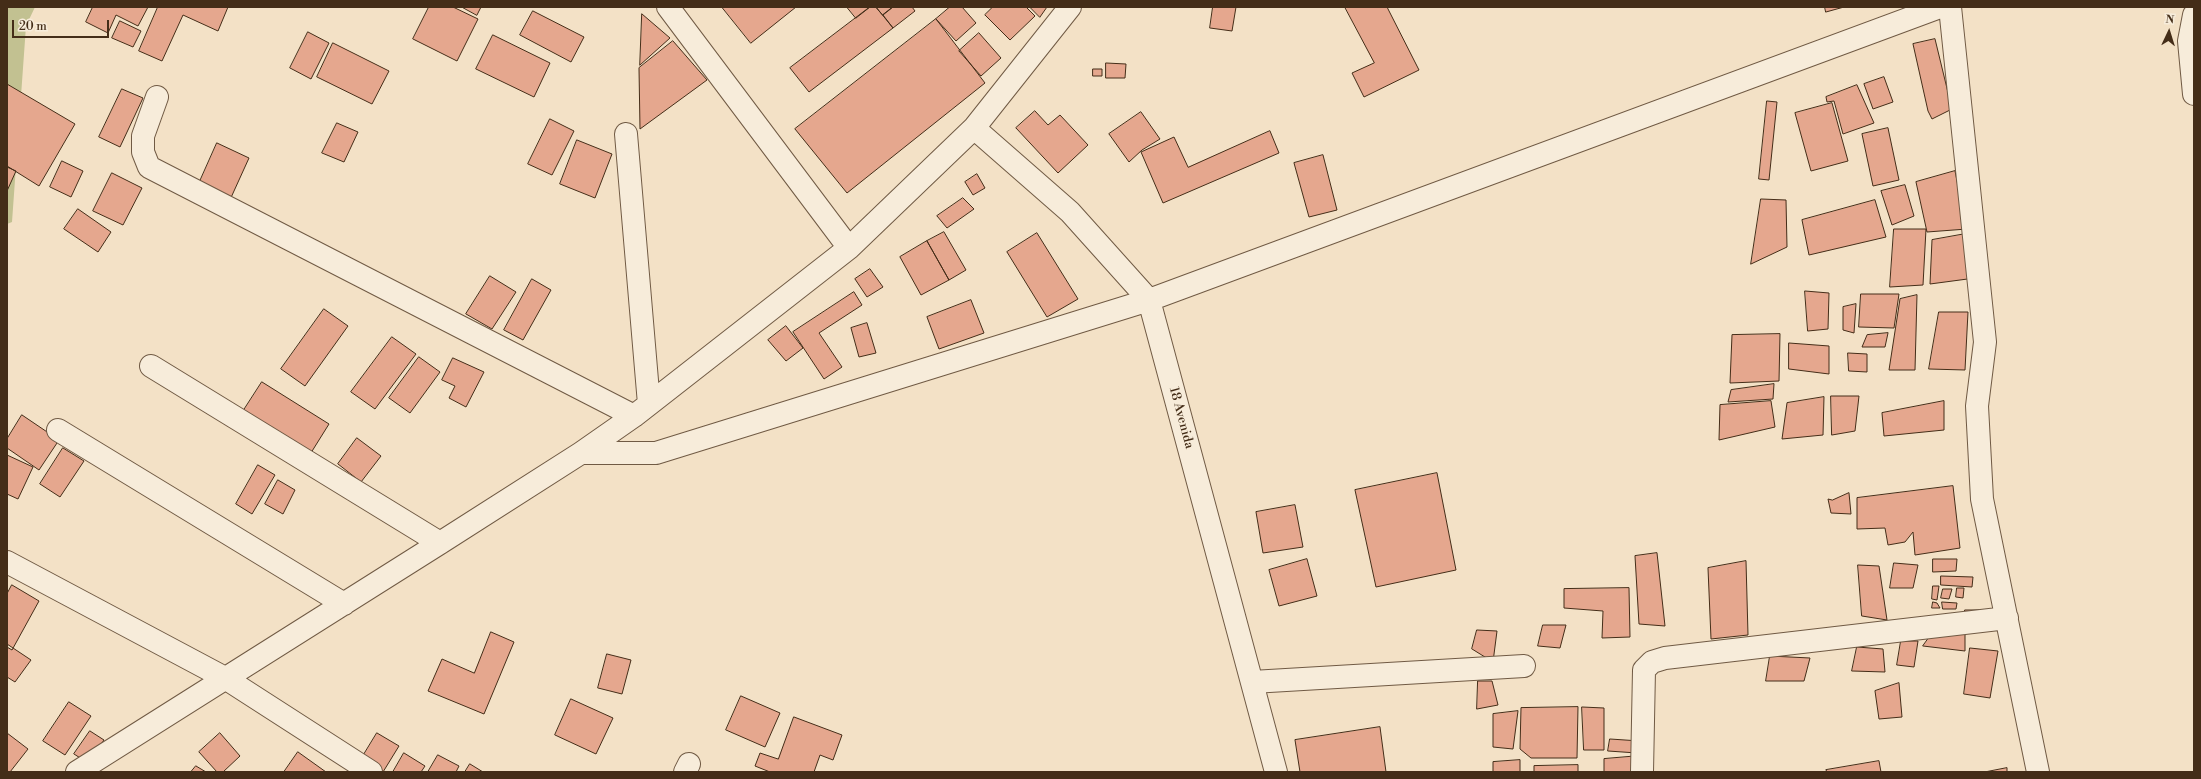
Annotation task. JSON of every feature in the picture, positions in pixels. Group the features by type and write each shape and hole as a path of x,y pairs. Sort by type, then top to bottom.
{"street":[{"path":"668,7 849,248"},
{"path":"78,772 581,453 641,410 849,248 974,128 1070,7"},
{"path":"581,453 656,453 1149,300 1940,7"},
{"path":"1950,7 1985,342 1977,406 1982,499 2038,772"},
{"path":"2194,14 2189,42 2194,94"},
{"path":"158,96 143,136 143,152 149,167 641,410"},
{"name":"18 Avenida","path":"974,128 1070,212 1149,300 1276,772"},
{"path":"626,134 641,410"},
{"path":"151,366 440,543"},
{"path":"58,430 344,604"},
{"path":"7,562 225,678 371,772"},
{"path":"1642,772 1644,670 1652,662 1665,658 2007,618"},
{"path":"1252,682 1524,666"}],"shaded area":[{"path":"7,7 35,7 26,26 12,222 7,224"}],"building":[{"path":"93,7 148,7 138,26 116,15 108,33 86,22"},
{"path":"158,7 228,7 218,31 183,15 162,61 139,51"},
{"path":"429,7 453,7 478,19 457,61 413,39"},
{"path":"462,7 481,7 477,15"},
{"path":"722,7 796,7 751,43"},
{"path":"847,7 870,7 856,18"},
{"path":"870,7 876,7 893,28 809,92 790,68"},
{"path":"876,7 893,7 883,15"},
{"path":"893,7 912,7 915,11 893,28 883,15"},
{"path":"950,7 962,7 976,23 956,41 936,19"},
{"path":"993,7 1026,7 1035,16 1010,40 985,15"},
{"path":"1030,7 1047,7 1040,17"},
{"path":"1213,7 1236,7 1232,31 1210,28"},
{"path":"1345,7 1387,7 1419,70 1364,97 1352,73 1374,63"},
{"path":"1825,7 1844,7 1826,12"},
{"path":"533,11 584,37 571,62 520,35"},
{"path":"642,14 670,38 640,65"},
{"path":"936,19 985,83 847,193 795,129"},
{"path":"120,21 141,31 133,47 112,38"},
{"path":"308,32 329,43 311,79 290,68"},
{"path":"979,33 1001,58 981,76 959,51"},
{"path":"493,35 550,63 534,97 476,69"},
{"path":"1935,39 1952,109 1932,119 1928,111 1913,44"},
{"path":"673,41 707,80 640,129 639,68"},
{"path":"333,43 389,71 372,104 317,77"},
{"path":"1106,63 1126,64 1125,78 1106,78"},
{"path":"1093,69 1102,69 1102,76 1093,76"},
{"path":"1884,77 1893,102 1873,109 1864,84"},
{"path":"7,84 75,124 39,186 7,166"},
{"path":"1857,85 1874,123 1843,134 1834,101 1827,102 1826,97"},
{"path":"122,89 143,98 120,147 99,137"},
{"path":"1767,101 1777,102 1769,180 1759,179"},
{"path":"1832,103 1848,161 1811,171 1795,113"},
{"path":"1035,111 1048,125 1060,115 1088,145 1058,173 1016,128"},
{"path":"1141,112 1160,139 1142,150 1129,162 1109,134"},
{"path":"550,119 574,131 552,175 528,164"},
{"path":"337,123 358,132 344,162 322,153"},
{"path":"1888,128 1899,180 1873,186 1862,134"},
{"path":"1270,131 1279,153 1163,203 1141,152 1174,137 1188,167"},
{"path":"577,140 612,154 595,198 560,184"},
{"path":"217,143 249,158 229,202 197,188"},
{"path":"1323,155 1337,210 1309,217 1294,163"},
{"path":"62,161 83,171 71,197 50,187"},
{"path":"7,167 16,171 7,191"},
{"path":"1955,171 1967,229 1927,232 1916,182"},
{"path":"112,173 142,188 123,225 93,211"},
{"path":"977,174 985,188 973,195 965,182"},
{"path":"1905,185 1914,216 1892,225 1881,191"},
{"path":"963,198 974,209 947,228 937,216"},
{"path":"1761,199 1786,200 1787,247 1751,264"},
{"path":"1875,200 1886,237 1809,255 1802,220"},
{"path":"78,209 111,232 98,252 64,229"},
{"path":"1894,229 1926,229 1923,285 1890,287"},
{"path":"944,232 966,270 949,280 927,241"},
{"path":"1037,233 1078,299 1047,317 1007,252"},
{"path":"1971,233 1975,278 1930,284 1932,240"},
{"path":"927,241 949,280 921,295 900,257"},
{"path":"870,269 883,287 867,297 855,279"},
{"path":"490,276 516,292 492,329 466,314"},
{"path":"532,279 551,290 523,340 504,330"},
{"path":"1805,291 1829,293 1828,329 1808,331"},
{"path":"854,292 862,305 819,333 842,367 824,379 793,332"},
{"path":"1861,294 1899,294 1894,328 1859,327"},
{"path":"1917,295 1915,370 1889,370 1900,299"},
{"path":"971,300 984,333 939,349 927,317"},
{"path":"1856,304 1854,333 1843,330 1843,307"},
{"path":"324,309 348,326 305,386 281,369"},
{"path":"1939,312 1968,312 1965,370 1929,369"},
{"path":"867,323 876,353 859,357 851,328"},
{"path":"786,326 803,348 786,361 768,340"},
{"path":"1888,333 1885,347 1862,347 1867,335"},
{"path":"1780,334 1779,381 1730,383 1732,335"},
{"path":"392,337 416,354 375,409 351,392"},
{"path":"1789,343 1829,346 1829,374 1789,369"},
{"path":"1848,353 1867,354 1867,372 1849,371"},
{"path":"419,357 440,372 410,413 389,398"},
{"path":"453,358 484,372 466,407 449,398 455,386 442,380"},
{"path":"262,382 329,424 309,456 242,413"},
{"path":"1774,384 1773,399 1728,402 1731,390"},
{"path":"1831,396 1859,396 1855,431 1832,435"},
{"path":"1824,397 1823,435 1782,439 1787,403"},
{"path":"1771,401 1775,427 1719,440 1720,405"},
{"path":"1944,401 1944,430 1884,436 1882,413"},
{"path":"22,415 59,440 39,470 7,448 7,439"},
{"path":"357,438 381,456 361,482 338,464"},
{"path":"63,448 84,461 60,497 40,484"},
{"path":"7,455 33,467 18,499 7,494"},
{"path":"258,465 275,475 252,514 236,504"},
{"path":"1437,473 1456,570 1376,587 1355,490"},
{"path":"278,480 295,490 283,514 265,504"},
{"path":"1953,486 1960,548 1915,555 1913,532 1905,542 1888,545 1885,528 1857,529 1857,498"},
{"path":"1849,493 1851,514 1831,513 1828,499 1832,500"},
{"path":"1295,505 1303,547 1263,553 1256,512"},
{"path":"1657,553 1665,626 1639,624 1635,556"},
{"path":"1307,559 1317,596 1279,606 1269,570"},
{"path":"1933,559 1957,559 1956,571 1933,572"},
{"path":"1746,561 1748,635 1711,639 1708,568"},
{"path":"1894,563 1918,565 1913,588 1890,588"},
{"path":"1858,565 1879,566 1887,620 1862,616"},
{"path":"1941,576 1973,577 1972,587 1941,585"},
{"path":"12,585 39,601 12,650 7,647 7,594"},
{"path":"1933,586 1939,586 1937,600 1932,599"},
{"path":"1629,588 1630,637 1602,638 1603,611 1564,608 1564,589"},
{"path":"1957,588 1964,588 1963,598 1956,597"},
{"path":"1943,589 1952,589 1949,599 1941,598"},
{"path":"1933,602 1937,603 1940,608 1932,608"},
{"path":"1942,602 1957,603 1956,609 1943,609"},
{"path":"1965,610 1979,610 1978,616 1964,616"},
{"path":"1543,625 1566,625 1560,648 1538,646"},
{"path":"1477,630 1497,631 1493,662 1472,649"},
{"path":"491,632 514,642 484,714 428,691 442,659 474,673"},
{"path":"1933,632 1965,633 1965,651 1923,646"},
{"path":"1901,641 1918,641 1914,667 1897,665"},
{"path":"7,644 31,660 15,682 7,677"},
{"path":"1857,647 1883,649 1885,672 1852,671"},
{"path":"1970,648 1998,651 1990,698 1964,694"},
{"path":"607,654 631,660 622,694 598,688"},
{"path":"1770,656 1810,658 1804,681 1766,681"},
{"path":"1478,681 1492,681 1498,705 1477,709"},
{"path":"1899,683 1902,717 1879,719 1875,691"},
{"path":"741,696 780,713 765,747 726,730"},
{"path":"571,699 613,718 596,754 555,735"},
{"path":"69,702 91,716 65,755 43,741"},
{"path":"1578,707 1577,758 1531,758 1520,749 1521,708"},
{"path":"1582,707 1604,708 1604,750 1584,750"},
{"path":"1518,711 1513,749 1493,747 1493,714"},
{"path":"794,717 842,735 833,760 820,755 814,772 770,772 755,766 760,753 778,759"},
{"path":"1380,727 1386,772 1300,772 1295,740"},
{"path":"90,731 104,740 88,763 74,754"},
{"path":"7,733 28,749 10,772 7,772"},
{"path":"220,733 240,756 223,772 217,772 199,752"},
{"path":"377,733 399,746 383,772 377,772 360,761"},
{"path":"1610,739 1640,741 1637,753 1608,751"},
{"path":"298,752 326,772 284,772"},
{"path":"404,753 425,766 421,772 393,772"},
{"path":"438,755 459,766 456,772 428,772"},
{"path":"1639,756 1639,772 1604,772 1604,759"},
{"path":"1520,760 1520,772 1493,772 1493,762"},
{"path":"1879,761 1881,772 1827,772 1826,770"},
{"path":"470,764 483,772 465,772"},
{"path":"1578,765 1578,772 1534,772 1534,766"},
{"path":"196,766 206,772 191,772"},
{"path":"2007,768 2007,772 1985,772"}]}
